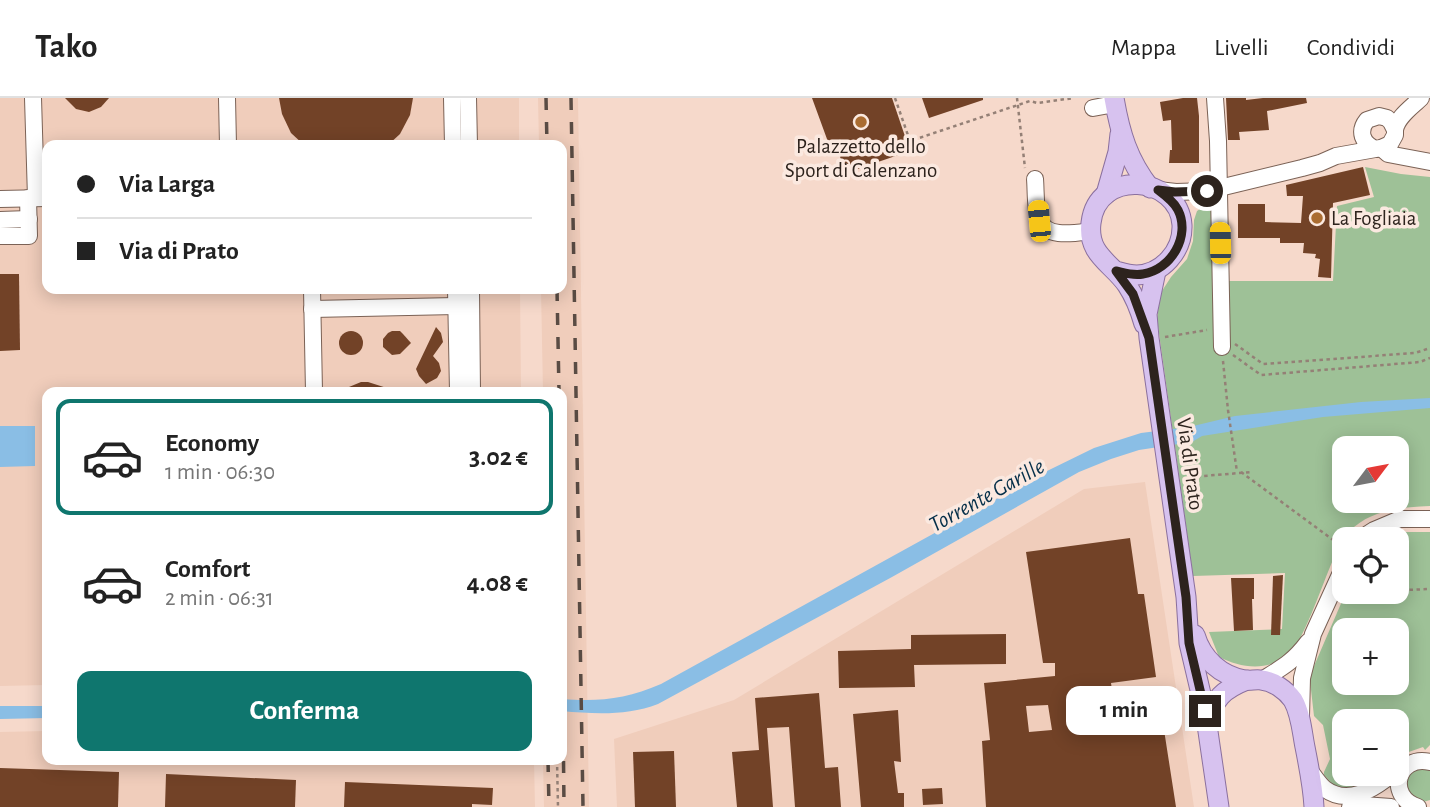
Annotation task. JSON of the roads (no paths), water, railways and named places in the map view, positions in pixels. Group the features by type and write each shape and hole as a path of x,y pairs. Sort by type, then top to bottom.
{"main road":[{"path":"1115,101 1127,151 1141,176 1173,203 1180,216"},
{"path":"1106,194 1116,160 1120,129"},
{"path":"1091,231 1094,211 1106,194 1124,185 1141,184 1154,189"},
{"name":"Via di Prato","path":"1180,216 1182,225 1179,245 1166,263 1156,271 1147,314 1158,397 1178,486 1189,643 1208,732 1219,807"},
{"name":"Via di Prato","path":"1091,231 1097,253 1116,271 1133,294 1152,338"},
{"path":"1116,271 1137,275 1156,271"},
{"name":"Via di Prato","path":"1186,597 1200,649 1209,661 1225,674 1280,687 1292,699 1300,719 1314,807"},
{"name":"Via di Prato","path":"1208,732 1213,706 1222,694 1232,686 1254,680"}],"street":[{"path":"29,227 37,198 33,98"},
{"path":"227,98 228,140"},
{"path":"452,98 453,140"},
{"path":"468,98 469,140"},
{"path":"1215,98 1213,189 1221,336"},
{"path":"1336,156 1356,137 1367,120 1398,108 1412,98"},
{"path":"1180,216 1186,204 1197,195 1213,189 1302,169 1336,156 1364,152 1390,144 1395,125 1421,98"},
{"path":"1093,108 1115,101"},
{"path":"1379,116 1391,122 1401,145 1429,162"},
{"path":"1362,129 1363,139 1371,147 1379,148 1388,154 1429,162"},
{"path":"1035,179 1039,221 1046,229 1066,235 1091,231"},
{"path":"1154,189 1175,192 1213,189"},
{"path":"0,199 37,198"},
{"path":"0,220 29,227"},
{"path":"0,236 29,227"},
{"path":"312,294 314,387"},
{"path":"456,294 458,387"},
{"path":"471,294 472,387"},
{"path":"312,309 456,306"},
{"path":"1381,527 1400,519 1430,519"},
{"path":"1300,719 1302,678 1313,634 1332,592"},
{"path":"1254,680 1286,666 1295,659 1313,634"},
{"path":"1409,765 1422,760 1430,762"},
{"path":"1310,771 1323,788 1345,797 1378,786"},
{"path":"1399,786 1408,803 1418,807"},
{"path":"1350,807 1391,807"}],"water":[{"path":"1430,398 1430,408 1323,417 1202,436 1192,442 1139,450 1111,459 1079,472 658,704 622,712 567,711 567,699 612,698 661,684 1047,471 1094,448 1141,433 1189,427 1235,416 1361,402"},
{"path":"0,426 35,426 35,466 0,467"},
{"path":"0,706 42,706 42,718 0,719"}],"railway":[{"path":"546,98 547,140"},
{"path":"571,98 583,807"},
{"path":"557,294 559,387"},
{"path":"548,765 549,807"},
{"path":"564,765 564,807"}],"place":[{"name":"Palazzetto dello Sport di Calenzano","path":"861,122"},
{"name":"La Fogliaia","path":"1317,218"}],"water label":[{"name":"Torrente Garille","path":"987,496"}]}
